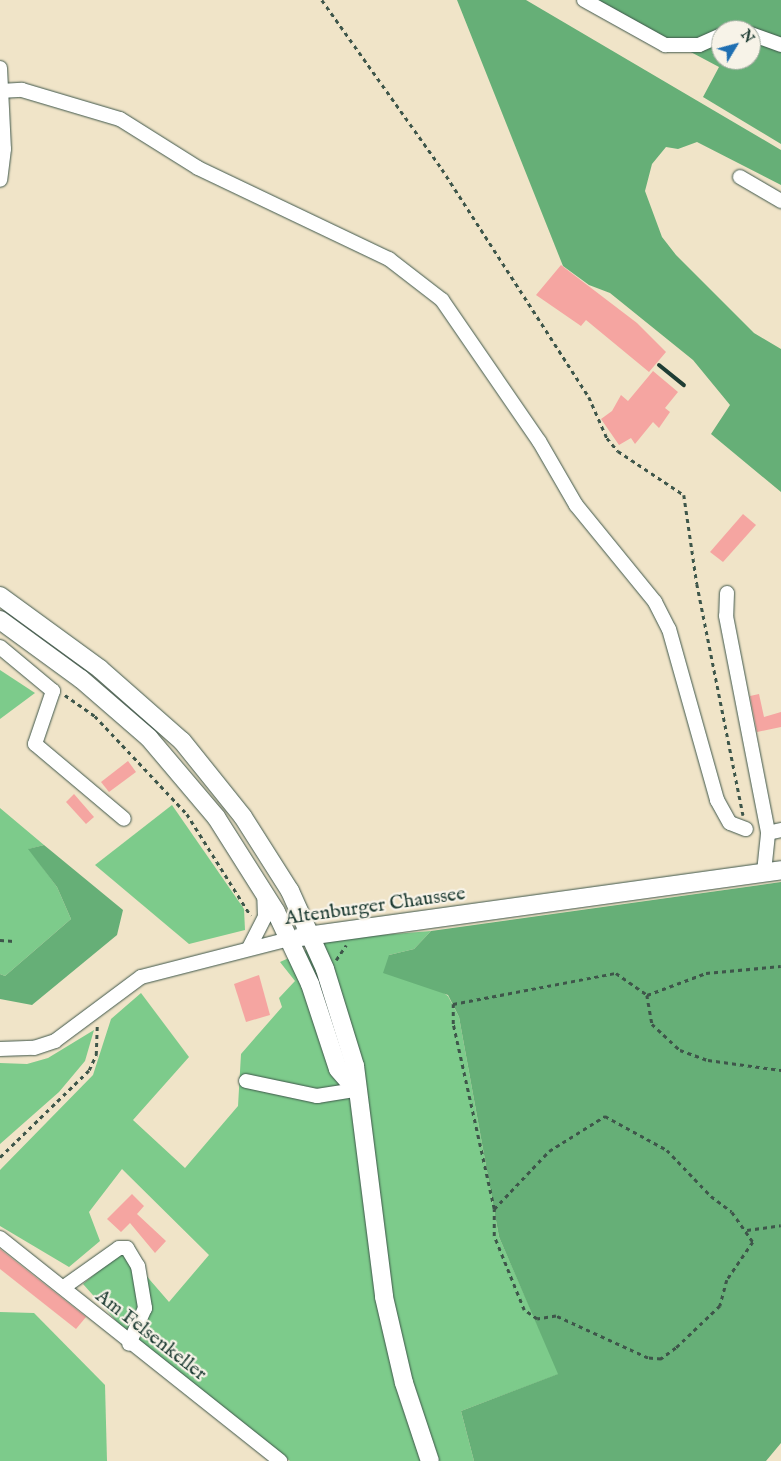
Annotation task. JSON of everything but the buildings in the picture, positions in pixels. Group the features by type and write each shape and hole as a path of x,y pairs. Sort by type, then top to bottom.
{"main road":[{"path":"0,596 100,669 182,741 262,844 310,935 342,1015 355,1066 356,1090 388,1312 430,1461"},
{"path":"0,620 74,674 149,738 216,817 264,890 289,939 316,1001 338,1070 356,1090"},
{"name":"Altenburger Chaussee","path":"289,939 773,871"}],"street":[{"path":"584,0 665,45 699,45 711,40"},
{"path":"761,38 781,45"},
{"path":"0,68 0,180"},
{"path":"1,90 22,90 120,119 198,168 389,259 442,300 539,441 576,505 655,602 669,629 717,800 730,823 746,829"},
{"path":"740,177 781,200"},
{"path":"727,592 726,616 775,832 773,871"},
{"path":"0,647 46,681 54,695 35,744 124,819"},
{"path":"249,948 263,923 264,890"},
{"name":"Altenburger Chaussee","path":"0,1049 46,1045 141,977 289,939"},
{"path":"246,1081 317,1096 356,1090"},
{"name":"Am Felsenkeller","path":"0,1238 64,1287 129,1344 280,1461"},
{"path":"64,1287 119,1248 128,1248 138,1266 145,1308 129,1344"}],"path":[{"path":"322,0 442,169 589,396 607,438 618,451 684,496 696,584 746,829"},
{"path":"54,695 78,701 156,777 204,837 251,916 263,923"},
{"path":"0,940 14,941"},
{"path":"647,995 706,973 781,966"},
{"path":"494,1209 549,1151 605,1116 667,1150 747,1230 753,1242 727,1280 720,1306 662,1359 636,1354 556,1316 538,1319 524,1310 494,1236 494,1209 453,1024 453,1004 616,973 647,995 652,1024 680,1050 708,1060 781,1070"},
{"path":"0,1157 89,1070 100,1027 90,1015"},
{"path":"747,1230 781,1225"}],"green space":[{"path":"457,0 526,0 781,150 781,185 697,142 678,149 666,147 652,164 645,191 662,237 676,255 754,333 781,349 781,492 711,434 730,405 693,360 610,293 589,285 563,266"},
{"path":"593,0 781,0 781,144 703,97 717,70 761,70 761,20 711,20 711,63"},
{"path":"0,670 35,693 0,719"},
{"path":"172,805 244,909 245,930 189,944 95,865"},
{"path":"0,808 44,845 29,849 57,887 71,919 5,976 0,974"},
{"path":"44,845 123,910 117,935 32,1005 0,999 0,974 5,976 71,919 57,887 28,849"},
{"path":"781,882 781,1443 766,1461 474,1461 461,1411 558,1374 499,1237 459,1017 448,995 383,973 389,955 414,949 431,931"},
{"path":"431,931 414,949 389,955 448,996 459,1017 499,1237 559,1374 461,1411 474,1461 290,1461 136,1343 83,1284 124,1250 169,1302 209,1255 122,1169 89,1212 100,1241 69,1267 0,1226 0,1170 93,1075 111,1019 141,993 189,1057 133,1120 185,1168 238,1106 241,1054 282,1007 279,998 295,981 280,962 331,939"},
{"path":"94,1030 85,1061 59,1092 0,1144 0,1063 27,1064 48,1058"},
{"path":"0,1312 34,1313 105,1385 107,1461 0,1461"}],"railway":[{"path":"659,365 684,385"}]}
